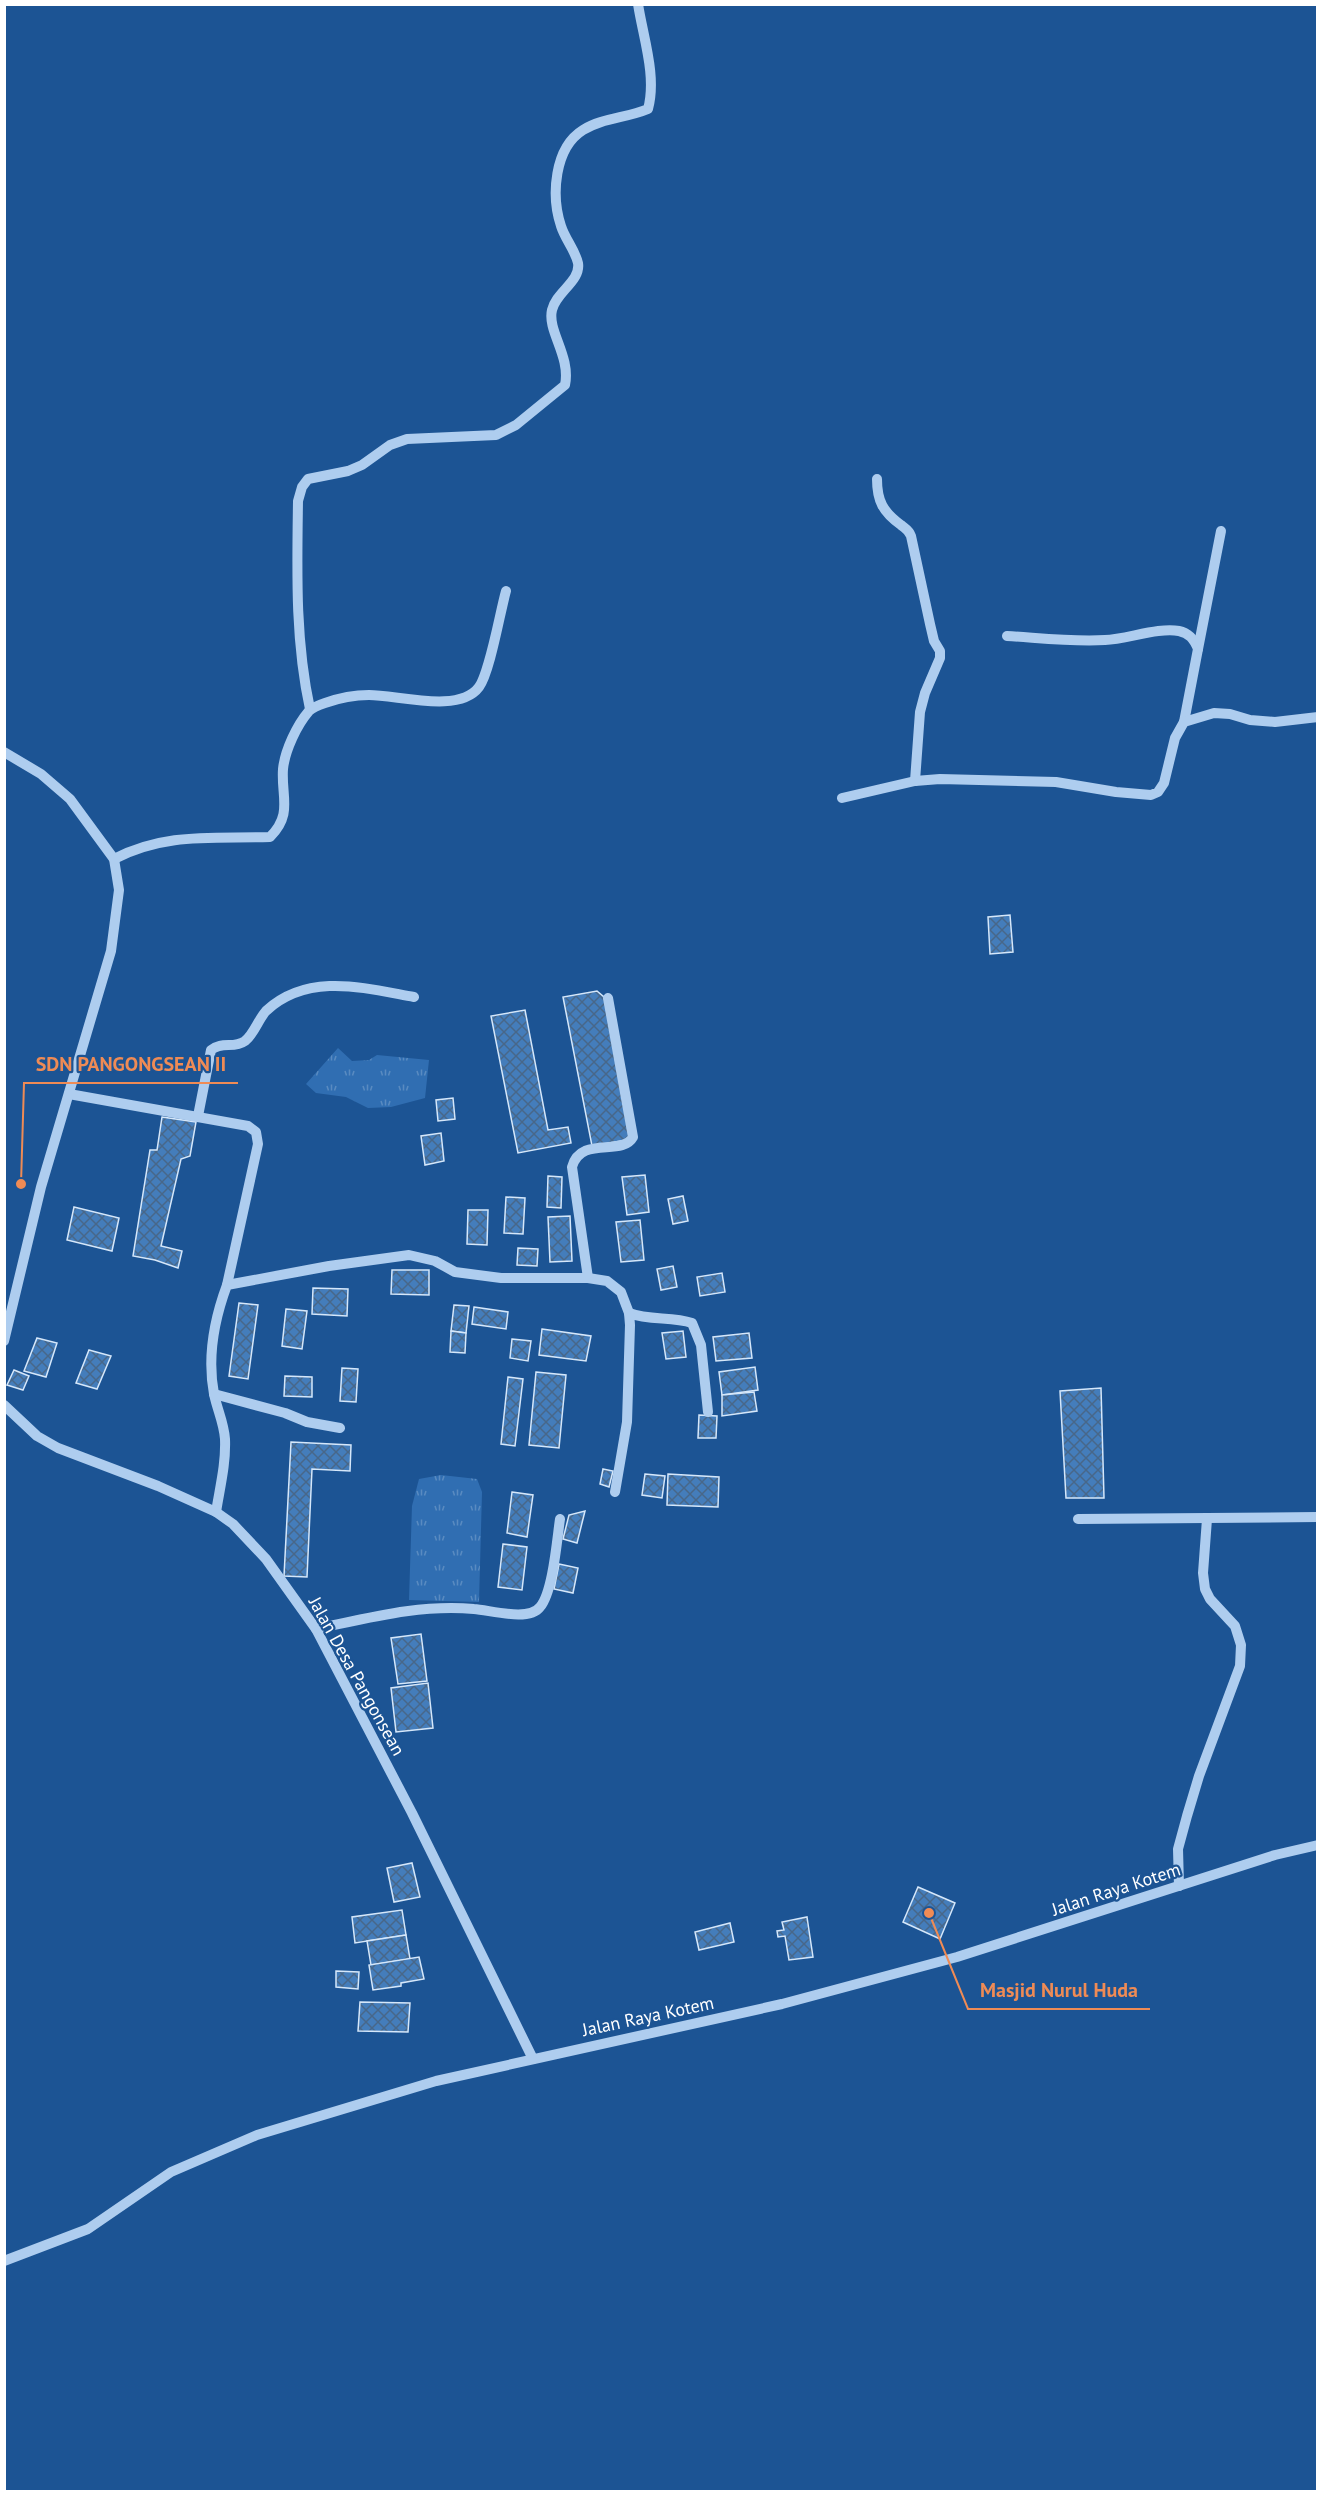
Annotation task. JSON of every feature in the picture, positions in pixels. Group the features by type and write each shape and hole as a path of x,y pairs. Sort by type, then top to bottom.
{"street":[{"path":"114,860 155,842 193,838 270,837 285,818 283,767 287,754 310,709 300,654 297,603 298,501 302,487 308,479 348,471 362,465 390,445 407,439 496,435 516,425 566,385 566,361 554,329 551,311 557,298 576,275 579,267 561,226 556,205 557,171 569,141 584,129 648,109 651,83 638,4"},
{"path":"877,479 877,497 884,512 906,528 911,536 934,641 940,651 940,658 925,693 920,712 915,780"},
{"path":"842,798 915,780 1013,779 1056,782 1116,792 1151,795 1158,792 1164,783 1175,738 1184,722 1221,531"},
{"path":"310,709 330,701 367,695 452,702 467,697 479,687 485,673 506,591"},
{"path":"1007,636 1102,640 1135,637 1167,630 1187,634 1194,640 1198,649"},
{"path":"1184,722 1214,713 1275,722 1317,717"},
{"path":"4,753 40,774 70,799 114,860 119,890 117,920 111,951 41,1187 4,1341"},
{"path":"198,1116 211,1050 220,1044 238,1045 248,1040 265,1012 288,995 339,984 414,997"},
{"path":"588,1278 572,1167 574,1160 586,1150 627,1143 633,1137 608,998"},
{"path":"69,1094 248,1126 256,1132 258,1144 212,1342 211,1369 214,1395 225,1436 225,1464 216,1512"},
{"path":"227,1285 329,1266 409,1255 435,1261 455,1272 501,1278 588,1278 607,1281 621,1292 629,1312 627,1422 615,1492"},
{"path":"629,1312 649,1319 682,1320 692,1323 701,1345 708,1412"},
{"path":"214,1395 285,1413 306,1422 340,1428"},
{"name":"Jalan Desa Pangonsean","path":"4,1405 37,1437 58,1448 158,1486 216,1512 233,1524 266,1559 316,1629 412,1814 533,2059"},
{"path":"1078,1519 1317,1517"},
{"path":"316,1629 430,1607 475,1609 502,1614 535,1612 541,1607 547,1592 560,1519"},
{"path":"1179,1886 1178,1850 1187,1816 1199,1776 1240,1666 1241,1644 1235,1626 1204,1589 1207,1519"},
{"name":"Jalan Raya Kotem","path":"4,2261 88,2229 171,2172 258,2135 436,2081 782,2004 976,1952 1179,1886 1317,1845"}],"green space":[{"path":"338,1048 352,1061 369,1060 377,1055 429,1060 425,1098 391,1107 368,1108 346,1097 316,1093 306,1084"},
{"path":"441,1475 477,1479 482,1492 479,1602 409,1600 412,1506 419,1479"}],"building":[{"path":"1010,915 1013,952 990,954 988,917"},
{"path":"597,991 604,997 632,1139 592,1146 563,997"},
{"path":"525,1010 548,1130 568,1127 571,1143 518,1153 491,1016"},
{"path":"453,1098 455,1119 438,1121 436,1100"},
{"path":"162,1117 196,1122 190,1156 181,1159 161,1246 182,1251 178,1268 155,1260 133,1256 150,1150 157,1150"},
{"path":"441,1133 444,1161 425,1165 421,1136"},
{"path":"645,1175 649,1212 627,1215 622,1177"},
{"path":"548,1176 562,1177 561,1208 547,1207"},
{"path":"683,1196 688,1221 673,1224 668,1199"},
{"path":"506,1197 525,1198 523,1234 504,1233"},
{"path":"74,1207 119,1218 112,1251 67,1240"},
{"path":"468,1210 488,1210 487,1245 467,1244"},
{"path":"570,1216 572,1261 550,1262 548,1217"},
{"path":"640,1220 644,1260 621,1262 616,1222"},
{"path":"518,1248 538,1249 537,1266 517,1265"},
{"path":"673,1266 677,1287 661,1290 657,1269"},
{"path":"392,1270 429,1270 429,1295 391,1294"},
{"path":"722,1273 725,1292 700,1296 697,1277"},
{"path":"313,1288 348,1289 347,1316 312,1314"},
{"path":"239,1303 258,1305 248,1379 229,1376"},
{"path":"454,1305 469,1306 466,1333 451,1331"},
{"path":"474,1307 508,1312 506,1329 472,1324"},
{"path":"286,1309 307,1311 302,1349 282,1346"},
{"path":"542,1329 591,1336 586,1361 539,1355"},
{"path":"451,1331 466,1333 465,1353 450,1352"},
{"path":"683,1331 686,1357 666,1359 662,1333"},
{"path":"749,1333 752,1358 716,1361 713,1337"},
{"path":"37,1338 57,1343 46,1377 24,1371"},
{"path":"512,1339 531,1341 528,1361 510,1358"},
{"path":"89,1350 111,1356 97,1389 76,1383"},
{"path":"755,1367 758,1390 722,1395 719,1372"},
{"path":"342,1368 358,1369 356,1402 340,1401"},
{"path":"14,1370 29,1376 23,1390 7,1385"},
{"path":"536,1372 566,1375 559,1448 529,1445"},
{"path":"285,1376 312,1377 312,1397 284,1396"},
{"path":"508,1377 523,1379 515,1446 501,1444"},
{"path":"1101,1388 1104,1498 1066,1498 1060,1391"},
{"path":"754,1392 757,1411 722,1416 722,1395"},
{"path":"699,1415 717,1416 716,1438 698,1438"},
{"path":"291,1442 351,1445 350,1471 312,1469 307,1577 284,1576"},
{"path":"603,1469 613,1471 609,1487 600,1484"},
{"path":"645,1474 665,1476 662,1498 642,1495"},
{"path":"668,1474 719,1477 718,1507 667,1505"},
{"path":"512,1492 533,1495 527,1537 507,1533"},
{"path":"585,1511 577,1543 563,1539 569,1515"},
{"path":"503,1544 527,1547 522,1590 498,1587"},
{"path":"559,1564 578,1568 573,1593 554,1589"},
{"path":"421,1634 427,1681 398,1684 391,1638"},
{"path":"428,1683 433,1728 396,1732 391,1688"},
{"path":"412,1863 420,1897 394,1902 387,1868"},
{"path":"918,1887 955,1903 940,1939 903,1922"},
{"path":"402,1910 406,1935 355,1943 352,1917"},
{"path":"807,1917 813,1957 789,1960 785,1936 778,1937 777,1931 784,1930 782,1922"},
{"path":"730,1923 734,1942 699,1950 695,1932"},
{"path":"406,1935 410,1959 371,1965 367,1941"},
{"path":"419,1957 424,1979 401,1983 401,1986 373,1990 369,1965"},
{"path":"336,1971 359,1972 358,1989 336,1987"},
{"path":"360,2002 410,2003 408,2032 358,2031"}],"place":[{"name":"SDN PANGONGSEAN II","path":"21,1184"},
{"name":"Masjid Nurul Huda","path":"929,1913"}]}
